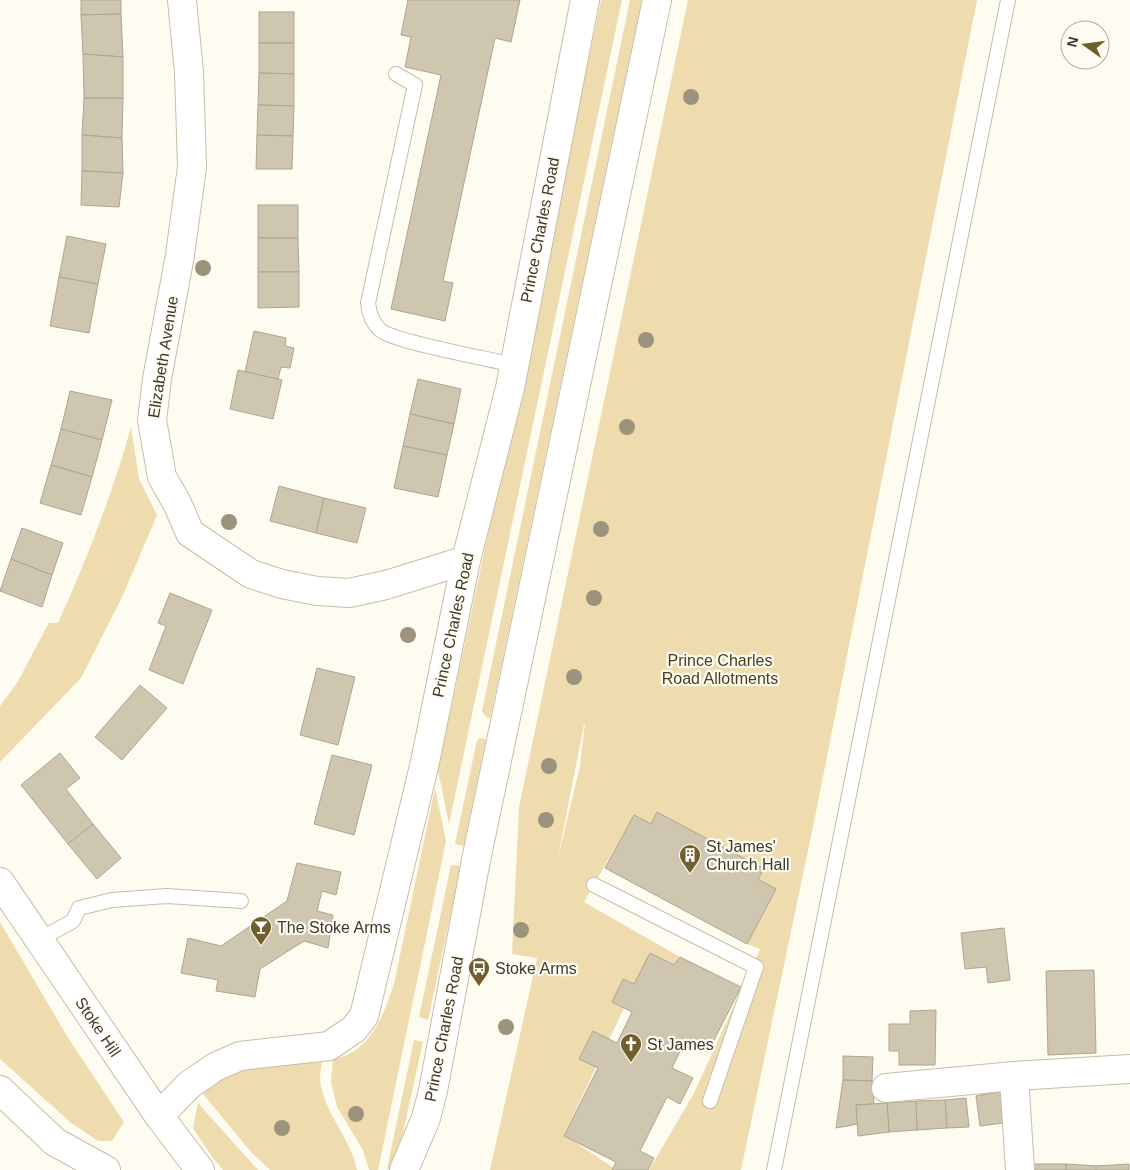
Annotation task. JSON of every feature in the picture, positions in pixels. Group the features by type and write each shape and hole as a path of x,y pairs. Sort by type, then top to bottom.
{"street":[{"name":"Elizabeth Avenue","path":"182,0 189,72 192,167 180,255 156,379 152,420 162,477 177,503 190,533 251,574 282,584 317,591 349,593 386,585 466,560"},
{"name":"Prince Charles Road","path":"159,1116 190,1084 215,1067 240,1056 329,1046 354,1029 364,1016 425,762 466,560 510,388 585,0"},
{"name":"Prince Charles Road","path":"422,1170 426,1118 476,860 657,0"},
{"name":"Stoke Hill","path":"0,882 159,1116 200,1170"},
{"path":"886,1088 1014,1076 1130,1069"},
{"path":"1014,1076 1020,1170"},
{"path":"0,1090 54,1142 106,1170"},
{"name":"Prince Charles Road","path":"404,1170 426,1118"}],"lane":[{"path":"774,1170 1008,0"},
{"path":"396,74 415,85 368,303 370,317 382,331 402,339 514,365"},
{"path":"594,885 756,968 710,1101"},
{"path":"40,939 73,921 79,908 112,900 168,896 241,901"}],"green space":[{"path":"601,0 622,0 449,824 438,770"},
{"path":"630,0 642,0 490,719 482,711"},
{"name":"Prince Charles Road Allotments","path":"688,0 977,0 815,817 741,1170 649,1170 693,1095 760,949 747,944 776,889 758,879 764,869 657,812 651,824 634,815 584,902 680,957 674,965 650,953 564,1135 617,1170 490,1170 537,958 512,954 519,807","holes":["585,723 580,766 557,862"]},
{"path":"131,427 139,479 157,515 123,595 81,678 0,762 0,706 17,683 49,623 58,623 98,526 116,477"},
{"path":"481,738 486,739 464,846 455,844 477,740"},
{"path":"435,788 446,841 378,1170 369,1170 363,1150 337,1107 331,1082 333,1059 346,1056 365,1041 380,1020 390,996"},
{"path":"451,865 461,866 428,1020 419,1017"},
{"path":"0,922 67,1036 124,1122 112,1141 98,1141 70,1122 0,1059"},
{"path":"414,1040 423,1042 395,1169 387,1169"},
{"path":"322,1061 320,1080 322,1092 354,1158 357,1170 270,1170 251,1152 203,1094 215,1083 243,1071 258,1067"},
{"path":"198,1103 258,1170 223,1170 193,1128"}],"building":[{"path":"81,0 121,0 121,14 81,15"},
{"path":"408,0 520,0 511,42 495,38 443,281 453,283 445,321 391,309 441,75 405,67 411,37 401,35"},
{"path":"259,12 294,12 294,43 259,43"},
{"path":"121,14 123,57 83,54 81,15"},
{"path":"259,43 294,43 294,74 259,73"},
{"path":"83,54 123,57 123,98 84,98"},
{"path":"259,73 294,74 294,106 258,105"},
{"path":"84,98 123,98 122,138 82,135"},
{"path":"258,105 294,106 293,136 257,135"},
{"path":"82,135 122,138 123,173 82,171"},
{"path":"257,135 293,136 292,169 256,169"},
{"path":"82,171 123,173 119,207 81,205"},
{"path":"258,205 298,205 298,238 258,238"},
{"path":"67,236 106,244 98,284 59,277"},
{"path":"258,238 298,238 299,272 258,272"},
{"path":"258,272 299,272 299,307 258,308"},
{"path":"59,277 98,284 89,333 50,326"},
{"path":"254,331 286,338 285,346 294,348 290,368 281,367 278,379 245,372"},
{"path":"238,370 282,380 273,419 230,409"},
{"path":"418,379 461,389 454,424 410,414"},
{"path":"70,391 112,400 102,440 61,429"},
{"path":"410,414 454,424 447,455 403,446"},
{"path":"61,429 102,440 92,477 51,465"},
{"path":"403,446 447,455 438,497 394,488"},
{"path":"51,465 92,477 81,515 40,503"},
{"path":"279,486 324,498 316,533 270,521"},
{"path":"324,498 366,508 357,543 316,533"},
{"path":"22,528 63,543 52,575 11,559"},
{"path":"11,559 52,575 42,607 0,591"},
{"path":"170,593 212,610 183,684 149,670 166,626 158,623"},
{"path":"317,668 355,677 338,745 300,735"},
{"path":"140,685 167,708 122,760 95,737"},
{"path":"60,753 80,778 66,789 93,824 68,844 21,785"},
{"path":"332,755 372,765 354,835 314,824"},
{"name":"St James' Church Hall","path":"657,812 764,869 758,879 776,889 747,944 605,868 634,815 651,824"},
{"path":"93,824 121,858 97,879 68,844"},
{"path":"297,863 341,872 336,895 322,891 317,911 333,915 328,948 304,941 260,969 255,997 216,991 218,980 181,973 188,938 221,946 287,901"},
{"path":"1004,928 1010,980 988,983 986,967 965,969 961,933"},
{"name":"St James","path":"650,953 674,965 680,957 741,987 708,1052 685,1041 672,1068 693,1078 680,1104 667,1097 640,1151 654,1158 648,1170 612,1170 616,1162 564,1136 598,1068 579,1059 593,1031 617,1043 632,1012 612,1002 623,979 634,984"},
{"path":"1094,970 1096,1053 1048,1055 1046,971"},
{"path":"936,1010 935,1065 899,1065 899,1051 889,1051 889,1024 910,1024 910,1011"},
{"path":"843,1056 873,1057 872,1081 843,1080"},
{"path":"843,1080 872,1081 874,1104 856,1105 858,1124 836,1128"},
{"path":"998,1092 1010,1102 1011,1122 980,1126 976,1096"},
{"path":"966,1098 969,1127 947,1128 945,1100"},
{"path":"945,1100 947,1128 917,1130 916,1101"},
{"path":"916,1101 917,1130 889,1132 887,1103"},
{"path":"887,1103 889,1132 858,1136 856,1105"},
{"path":"1032,1164 1066,1164 1066,1170 1032,1170"},
{"path":"1066,1164 1096,1166 1096,1170 1066,1170"},
{"path":"1129,1164 1129,1170 1096,1170 1096,1166"}],"place":[{"name":"St James' Church Hall","path":"690,874"},
{"name":"The Stoke Arms","path":"261,946"},
{"name":"Stoke Arms","path":"479,987"},
{"name":"St James","path":"631,1063"}]}
